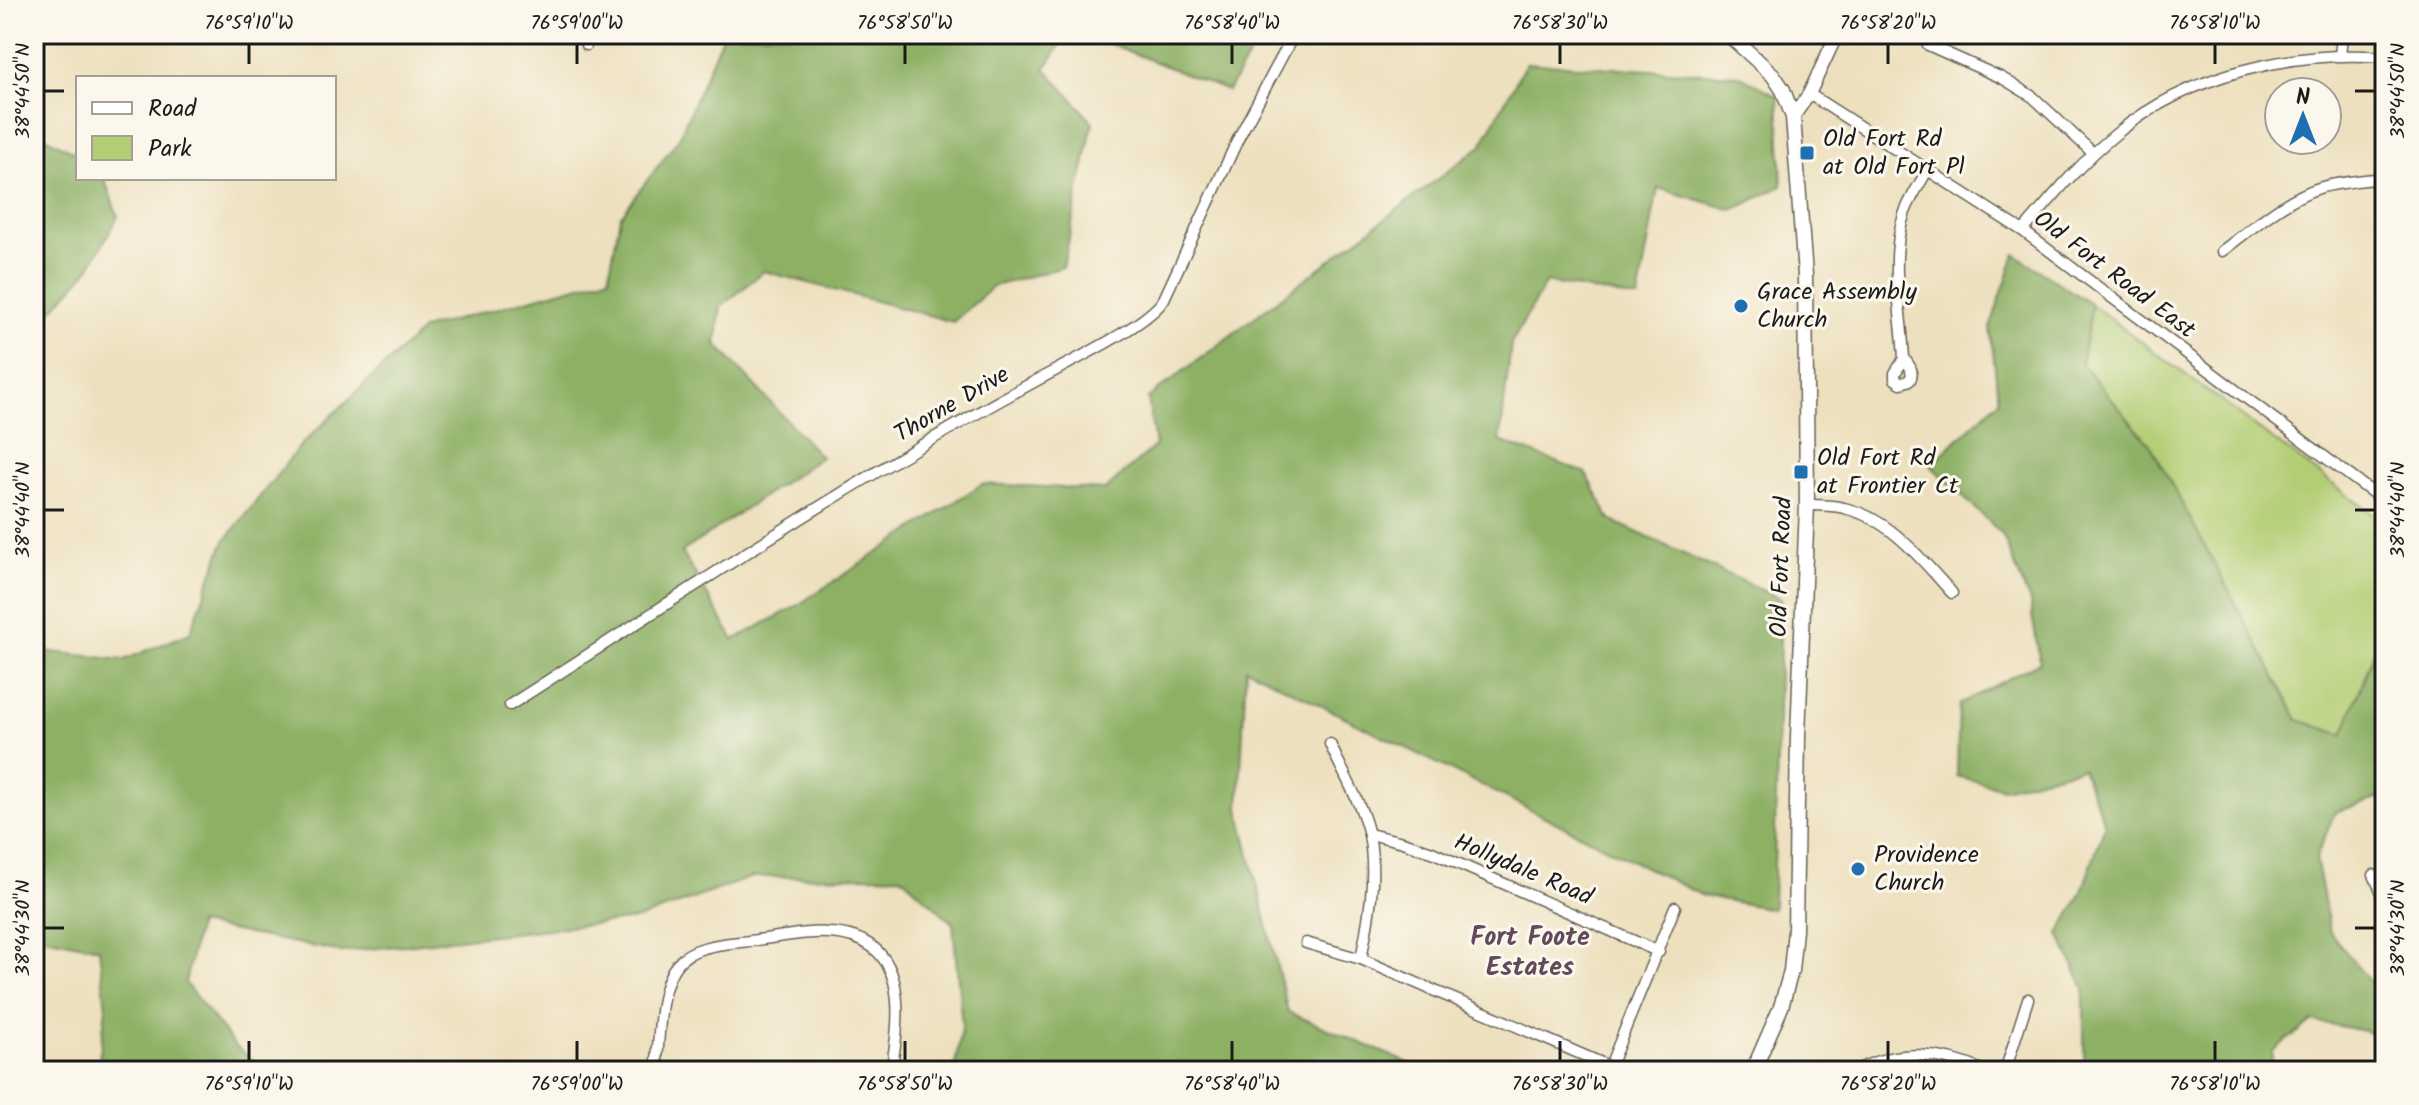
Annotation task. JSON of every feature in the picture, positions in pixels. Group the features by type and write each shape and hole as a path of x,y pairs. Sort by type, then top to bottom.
{"main road":[{"name":"Old Fort Road","path":"1728,34 1773,75 1783,90 1793,117 1805,275 1807,505 1793,957 1778,1017 1753,1071"}],"street":[{"path":"586,45 593,34"},
{"name":"Thorne Drive","path":"510,705 741,556 957,423 1152,314 1164,299 1239,137 1294,34"},
{"path":"1793,117 1809,94 1837,34"},
{"path":"2340,56 2342,34"},
{"path":"1928,45 2002,78 2033,97 2093,153"},
{"path":"2023,231 2093,153 2139,116 2200,86 2286,60 2385,57"},
{"name":"Old Fort Road East","path":"1809,94 2023,231 2385,502"},
{"path":"2222,251 2284,206 2319,188 2355,180 2385,180 2385,144"},
{"path":"1904,359 1899,239 1904,215 1927,171"},
{"path":"1807,505 1840,507 1878,522 1900,538 1952,593"},
{"path":"1330,744 1369,834 1371,904 1361,959"},
{"name":"Hollydale Road","path":"1369,834 1432,852 1659,952"},
{"path":"2374,875 2385,900"},
{"path":"1306,943 1361,959 1615,1068 1675,907"},
{"path":"656,1071 664,991 668,978 684,957 697,950 719,945 829,933 852,937 870,945 880,953 892,974 900,1009 891,1071"},
{"path":"2005,1071 2028,999"},
{"path":"1856,1071 1891,1057 1917,1055 1949,1059 1984,1071"}],"green space":[{"path":"723,34 1068,34 1045,68 1093,122 1063,267 994,286 953,322 764,271 721,307 716,344 821,457 682,552 734,640 795,607 982,484 1105,490 1155,446 1148,398 1481,146 1526,63 1739,75 1778,96 1782,186 1733,210 1658,188 1638,299 1546,282 1511,344 1500,441 1586,473 1610,520 1781,599 1773,909 1703,896 1246,668 1239,809 1288,1012 1427,1071 954,1071 962,1027 953,923 901,876 752,877 638,919 342,952 198,924 185,983 235,1046 267,1071 108,1071 99,1060 106,1008 99,948 34,935 34,650 124,660 190,633 224,542 300,446 423,329 609,277 620,217 679,138"},
{"path":"1085,34 1261,34 1228,91"},
{"path":"34,131 76,153 76,180 105,180 118,217 87,272 44,319 34,351"},
{"path":"2015,254 2092,305 2081,363 2151,446 2298,720 2343,735 2385,623 2385,788 2381,798 2335,812 2316,858 2330,932 2374,987 2385,991 2385,1041 2365,1031 2313,1021 2272,1051 2272,1071 2080,1071 2084,1060 2084,988 2059,934 2081,894 2105,825 2082,768 2003,788 1957,776 1959,704 2040,662 2030,602 2002,534 1930,465 1999,401 1990,328"},
{"path":"2092,305 2385,523 2385,623 2343,735 2298,720 2151,446 2081,363"}],"place":[{"name":"Old Fort Rd at Old Fort Pl","path":"1807,153"},
{"name":"Grace Assembly Church","path":"1741,306"},
{"name":"Old Fort Rd at Frontier Ct","path":"1801,472"},
{"name":"Providence Church","path":"1858,869"}],"district":[{"name":"Fort Foote Estates","path":"1530,953"}]}
